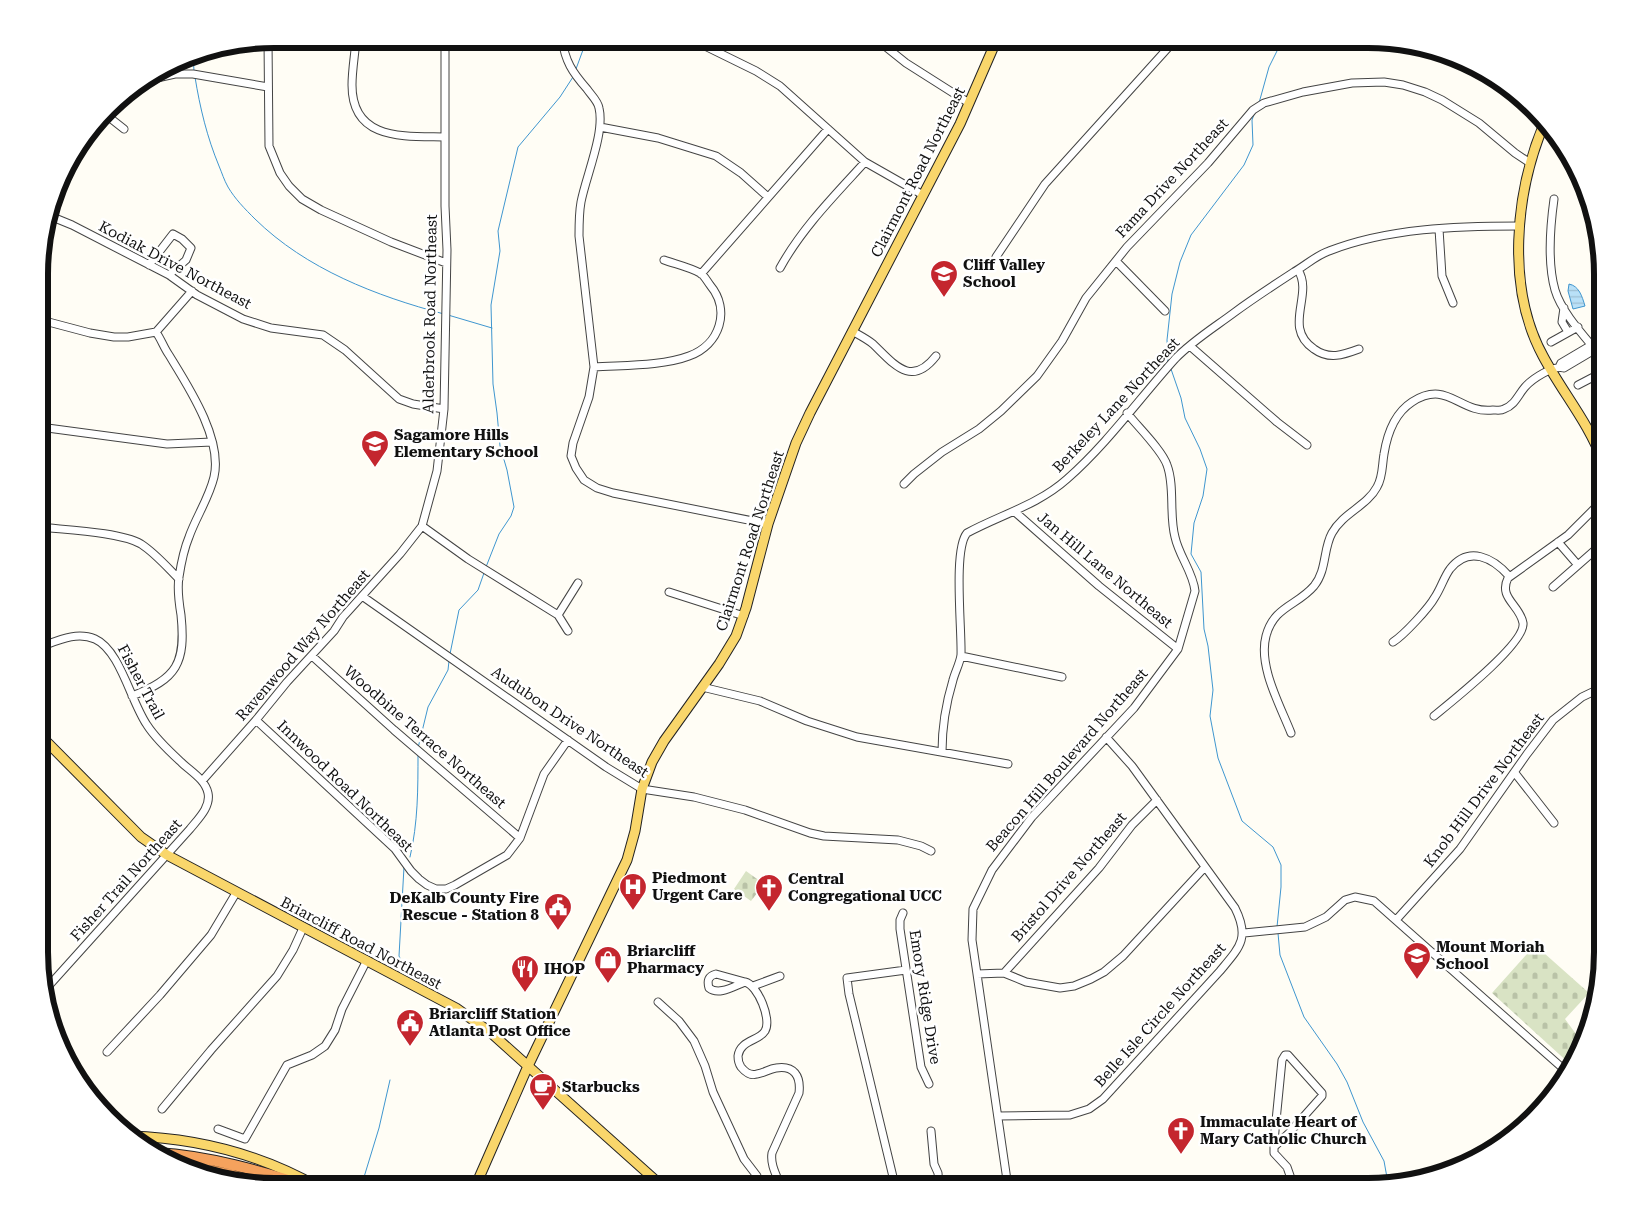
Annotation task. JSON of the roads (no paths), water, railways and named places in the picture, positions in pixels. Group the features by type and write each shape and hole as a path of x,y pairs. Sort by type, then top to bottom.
{"highway":[{"path":"173,1155 197,1157 281,1178"}],"main road":[{"name":"Clairmont Road Northeast","path":"479,1178 528,1066 627,860 635,831 642,789 655,754 726,654 736,636 744,616 768,524 796,443 969,103 993,48"},
{"path":"1542,129 1530,163 1521,205 1519,257 1524,306 1534,338 1554,368 1594,441"},
{"name":"Briarcliff Road Northeast","path":"48,743 141,837 167,855 456,1008 490,1032 653,1178"},
{"path":"143,1137 174,1139 245,1155 302,1178"}],"street":[{"path":"268,48 269,146 280,173 289,186 302,199 322,210 391,242 446,263"},
{"path":"355,48 352,86 355,108 365,122 378,131 392,135 445,137"},
{"name":"Alderbrook Road Northeast","path":"422,526 437,471 444,409 446,48"},
{"path":"563,48 572,72 600,108 600,127 581,202 579,228 594,367 589,397 578,423 573,443 571,456 576,468 584,480 597,488 613,493 768,524"},
{"path":"708,48 756,71 780,86 865,162 923,195"},
{"path":"888,48 906,63 969,103"},
{"path":"996,257 1045,184 1168,48"},
{"path":"171,72 192,74 268,87"},
{"name":"Fama Drive Northeast","path":"904,484 942,452 979,429 994,417 1037,376 1062,341 1086,298 1116,261 1140,233 1208,163 1253,110 1264,103 1303,92 1352,83 1384,82 1403,85 1442,100 1479,123 1530,163"},
{"path":"110,118 124,129"},
{"path":"600,127 658,138 716,156 741,173 768,197"},
{"path":"701,274 828,129"},
{"path":"780,268 788,253 821,210 865,162"},
{"path":"1291,733 1268,672 1265,658 1266,636 1277,613 1305,596 1321,576 1333,531 1349,513 1370,497 1377,486 1382,473 1387,436 1403,408 1431,393 1450,397 1475,409 1486,411 1503,410 1514,403 1525,387 1554,368 1564,368 1576,358 1591,352 1592,347 1564,308 1556,291 1551,262 1554,199"},
{"name":"Kodiak Drive Northeast","path":"54,218 169,275 192,291 243,319 271,328 323,336 334,341 399,399 413,404 444,409"},
{"name":"Berkeley Lane Northeast","path":"942,752 947,702 961,656 959,620 960,566 963,538 967,533 1015,512 1037,500 1066,480 1099,448 1176,358 1246,304 1328,251 1380,236 1492,226 1519,226"},
{"path":"1439,230 1442,276 1453,302"},
{"path":"149,265 173,234 182,239 191,248 186,260 169,275"},
{"path":"594,367 676,360 701,351 710,342 716,332 721,310 721,304 716,293 701,274 664,260"},
{"path":"1116,261 1164,311"},
{"path":"1298,270 1302,276 1298,315 1301,336 1308,344 1325,354 1335,356 1359,349"},
{"path":"48,322 114,337 128,337 156,332 192,291"},
{"path":"1564,308 1562,322 1568,332"},
{"path":"1551,342 1578,327"},
{"path":"852,331 872,343 895,366 906,371 922,370 936,356"},
{"path":"132,696 159,684 175,668 181,657 182,635 179,579 188,538 210,490 214,476 212,442 207,426 200,409 156,332"},
{"path":"1190,346 1277,422 1307,445"},
{"path":"1578,385 1594,377"},
{"path":"1127,414 1167,464 1170,476 1175,537 1181,557 1194,584 1195,591 1178,649"},
{"path":"48,429 167,444 212,442"},
{"path":"1434,716 1475,682 1516,641 1522,632 1521,616 1506,592 1504,585 1509,576 1558,542 1594,510"},
{"name":"Jan Hill Lane Northeast","path":"1015,512 1099,586 1178,649"},
{"path":"422,526 468,559 558,615 568,631"},
{"name":"Ravenwood Way Northeast","path":"202,781 400,554 422,526"},
{"path":"48,528 128,539 140,544 152,553 179,579"},
{"path":"1558,542 1577,564"},
{"path":"1553,587 1594,550"},
{"path":"1393,642 1429,606 1451,568 1460,560 1470,556 1481,556 1502,568 1509,576"},
{"path":"558,615 578,583"},
{"path":"669,592 744,616"},
{"name":"Audubon Drive Northeast","path":"362,596 568,740 642,789 694,797 745,810 810,833 898,840 922,846 931,851"},
{"name":"Fisher Trail","path":"48,645 74,636 83,635 94,638 104,644 113,656 140,714 152,732 202,781"},
{"name":"Beacon Hill Boulevard Northeast","path":"1007,1178 972,940 973,909 992,870 1032,817 1134,708 1178,649"},
{"name":"Woodbine Terrace Northeast","path":"312,656 394,730 520,838"},
{"path":"961,656 1062,677"},
{"path":"702,686 760,700 834,731 1008,764"},
{"name":"Knob Hill Drive Northeast","path":"1396,920 1460,849 1553,720 1582,697 1594,691"},
{"name":"Innwood Road Northeast","path":"256,720 395,849 411,871 427,885 446,889 507,855 520,838 544,774 568,740"},
{"path":"1106,737 1132,766 1235,908 1242,921 1244,933 1305,927 1326,917 1345,900 1355,897 1374,901 1562,1068"},
{"path":"1515,773 1554,823"},
{"name":"Fisher Trail Northeast","path":"50,985 190,829 205,809 208,793 202,781"},
{"name":"Bristol Drive Northeast","path":"1004,973 1099,868 1132,825 1157,800"},
{"path":"977,974 1004,973 1026,982 1060,988 1074,986 1091,979 1104,972 1123,956 1206,867"},
{"path":"107,1052 211,935 236,893"},
{"name":"Emory Ridge Drive","path":"902,913 900,929 921,1067 929,1084"},
{"path":"162,1109 281,971 303,928"},
{"name":"Belle Isle Circle Northeast","path":"998,1116 1070,1115 1089,1108 1103,1099 1233,956 1241,943 1244,933"},
{"path":"218,1129 245,1139 287,1065 312,1055 326,1046 367,960"},
{"path":"893,1178 849,994 847,978 906,970"},
{"path":"745,982 716,992 709,988 708,983 710,976 716,974 745,982 753,986 766,1014 768,1026 764,1034 747,1042 740,1049 738,1056 741,1066 746,1072 756,1075 775,1068 788,1068 795,1072 800,1086 799,1093 772,1153 771,1159 777,1178"},
{"path":"753,986 780,976"},
{"path":"658,1002 679,1021 694,1041 705,1066 713,1092 744,1159 757,1178"},
{"path":"1274,1147 1322,1096 1288,1055 1285,1055 1282,1060 1274,1147 1274,1153 1287,1167 1291,1178"},
{"path":"931,1131 934,1164 938,1178"}],"water":[{"path":"1569,284 1578,289 1585,306 1573,309 1568,291"}],"waterway":[{"path":"576,69 584,48"},
{"path":"1259,103 1269,67 1278,48"},
{"path":"194,63 194,71"},
{"path":"195,77 207,133 224,179 234,196 255,219 275,237 319,266 393,299 444,314"},
{"path":"486,567 499,534 511,516 514,507 500,446 493,384 491,305 500,251 498,231 518,147 560,97 573,77"},
{"path":"1168,363 1167,340 1172,294 1180,262 1191,235 1244,165 1253,145 1252,120 1255,112"},
{"path":"448,315 492,328"},
{"path":"1171,369 1181,398 1185,418 1207,469 1203,496 1194,523 1191,554 1201,572 1204,629 1213,690 1210,716 1218,758 1242,821 1273,847 1281,865 1277,927"},
{"path":"450,654 459,610 478,590 484,573"},
{"path":"418,748 428,707 448,670 449,661"},
{"path":"410,857 416,819 418,754"},
{"path":"404,867 399,956 407,973"},
{"path":"1278,933 1280,955 1304,1017 1337,1064 1347,1082 1363,1122 1384,1161 1387,1178"},
{"path":"364,1178 379,1128 390,1080"}],"place":[{"name":"Cliff Valley School","path":"944,298"},
{"name":"Sagamore Hills Elementary School","path":"375,468"},
{"name":"Piedmont Urgent Care","path":"633,911"},
{"name":"Central Congregational UCC","path":"769,912"},
{"name":"DeKalb County Fire Rescue - Station 8","path":"558,931"},
{"name":"Mount Moriah School","path":"1417,980"},
{"name":"Briarcliff Pharmacy","path":"608,984"},
{"name":"IHOP","path":"525,993"},
{"name":"Briarcliff Station Atlanta Post Office","path":"410,1047"},
{"name":"Starbucks","path":"543,1111"},
{"name":"Immaculate Heart of Mary Catholic Church","path":"1181,1155"}]}
